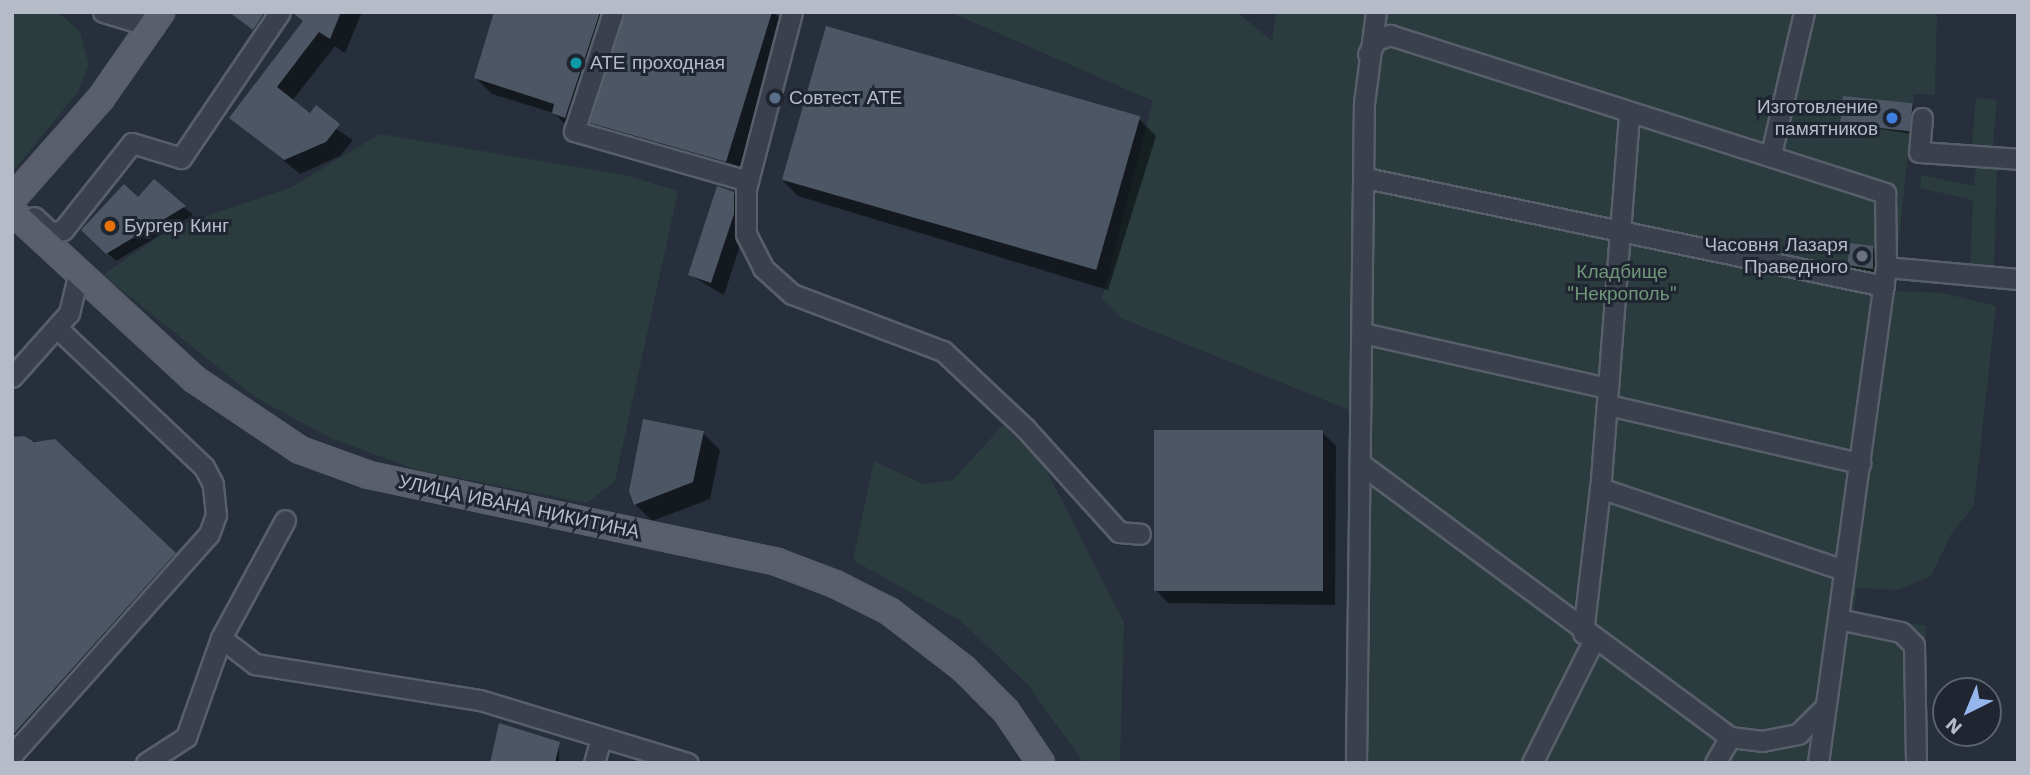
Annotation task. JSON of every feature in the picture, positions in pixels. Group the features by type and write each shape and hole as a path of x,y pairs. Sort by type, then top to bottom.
{"main road":[{"path":"13,199 128,62 157,19"},
{"name":"УЛИЦА ИВАНА НИКИТИНА","path":"12,211 194,379 300,450 442,494 777,562 889,611 964,669 1006,712 1041,763"}],"street":[{"path":"103,12 157,19"},
{"path":"13,199 57,234 132,143 181,158 280,12"},
{"path":"613,12 574,131 748,181"},
{"path":"792,12 748,181 746,234 773,277 792,294 943,351 1025,428 1119,532 1140,534"},
{"path":"1771,155 1804,12"},
{"path":"1375,16 1390,35 1629,115 1771,155 1885,193 1885,276 1819,755"},
{"path":"1356,763 1368,54 1375,16"},
{"path":"1368,54 1376,40 1390,35"},
{"path":"1532,763 1588,637 1608,397 1617,230 1629,115"},
{"path":"1922,118 1919,152 2018,159"},
{"path":"1366,178 1617,230 1885,276 2018,279"},
{"path":"13,376 57,328 78,292 79,272"},
{"path":"12,755 209,534 216,514 213,484 204,467 57,328"},
{"path":"1363,333 1860,463"},
{"path":"1361,464 1588,637 1730,737 1762,741 1798,734 1826,706"},
{"path":"1600,488 1844,570"},
{"path":"146,763 186,737 221,638 285,520"},
{"path":"1838,619 1894,629 1914,645 1916,763"},
{"path":"221,638 256,664 480,700 601,739 688,763"},
{"path":"1798,734 1819,755"},
{"path":"1715,763 1730,737"},
{"path":"594,763 601,739"}],"green space":[{"path":"12,12 55,12 66,19 80,32 89,65 78,92 12,173"},
{"name":"Кладбище \"Некрополь\"","path":"950,12 1237,12 1272,41 1276,12 1937,12 1935,95 1914,94 1894,291 1942,293 1996,306 1974,505 1950,536 1931,576 1898,590 1857,588 1854,614 1926,626 1921,763 1344,763 1349,410 1121,318 1102,299 1153,101"},
{"path":"1976,98 1997,100 1993,148 1972,146"},
{"path":"380,134 625,175 678,191 615,481 587,503 417,470 330,438 255,397 103,275 173,227 290,188"},
{"path":"1976,165 1997,167 1994,268 1970,266 1973,200 1920,188 1921,175 1974,186"},
{"path":"1003,425 1042,462 1124,622 1120,763 1084,763 1027,684 961,621 853,560 874,461 923,484 953,480"}],"building":[{"path":"229,12 265,12 253,30"},
{"path":"292,12 341,12 330,39 319,32 277,87 310,113 316,105 340,124 326,142 284,160 229,118 303,21"},
{"path":"494,12 600,12 565,118 552,113 554,104 474,78"},
{"path":"625,12 772,12 726,162 590,123"},
{"path":"826,26 1140,116 1096,270 782,180"},
{"path":"1843,96 1913,103 1910,131 1840,124"},
{"path":"154,179 186,206 106,254 81,230 124,184 138,197"},
{"path":"717,186 734,192 734,214 711,283 688,275"},
{"name":"Часовня Лазаря Праведного","path":"1850,243 1873,246 1873,269 1847,265"},
{"path":"643,419 704,431 693,482 634,505 629,491"},
{"path":"1154,430 1323,430 1323,591 1154,591"},
{"path":"24,436 34,442 55,439 176,553 12,736 12,437"},
{"path":"499,723 560,742 555,763 490,763"}],"place":[{"name":"АТЕ проходная","path":"576,63"},
{"name":"Совтест АТЕ","path":"775,98"},
{"name":"Изготовление памятников","path":"1892,118"},
{"name":"Бургер Кинг","path":"110,226"},
{"name":"Часовня Лазаря Праведного","path":"1862,256"}]}
